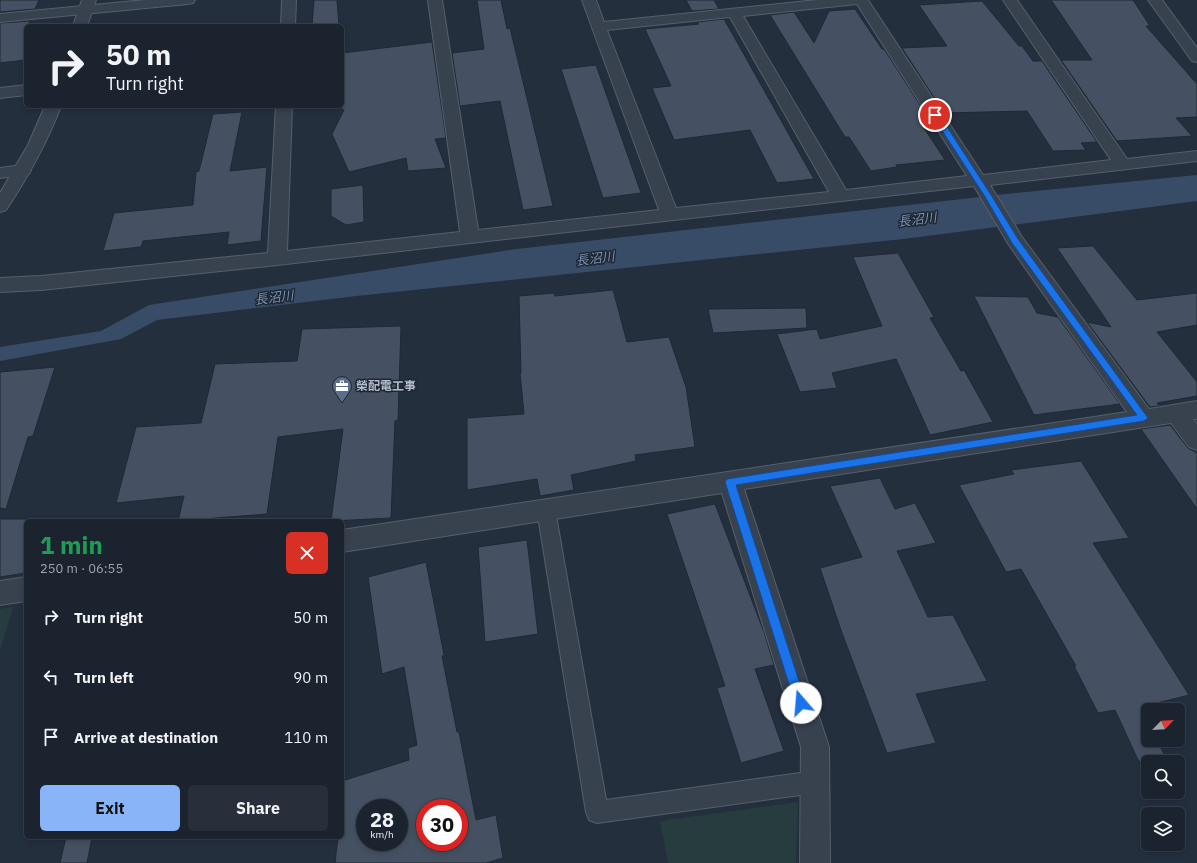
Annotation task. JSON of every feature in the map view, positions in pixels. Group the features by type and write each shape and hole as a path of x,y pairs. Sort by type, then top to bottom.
{"street":[{"path":"0,18 87,5 188,0"},
{"path":"288,24 289,0"},
{"path":"435,0 470,238"},
{"path":"589,0 669,214"},
{"path":"599,27 856,0"},
{"path":"861,0 983,188 1015,241 1144,418"},
{"path":"1010,0 1123,164"},
{"path":"1155,0 1197,58"},
{"path":"81,24 87,5"},
{"path":"734,13 840,195"},
{"path":"0,93 24,90"},
{"path":"0,206 24,170 37,146 52,108"},
{"path":"277,259 284,108"},
{"path":"0,285 42,283 277,259 840,195 983,188 1123,164 1197,156"},
{"path":"0,173 24,170"},
{"path":"344,541 1186,412 1197,441"},
{"path":"730,482 815,747 815,863"},
{"path":"0,593 24,589"}],"lane":[{"path":"546,510 597,812 815,782"}],"green space":[{"path":"13,607 0,651 0,609"},
{"path":"798,802 796,863 668,863 660,821"}],"water":[{"name":"長沼川","path":"1197,175 1197,201 903,239 356,296 157,320 121,339 0,361 0,347 101,331 149,305 517,249 1016,193"}],"building":[{"path":"0,0 39,0 35,9 0,12"},
{"path":"314,0 337,0 339,24 312,24"},
{"path":"477,0 501,0 507,29 510,28 553,206 523,210 500,101 460,106 452,53 484,49"},
{"path":"686,0 714,0 719,9 692,11"},
{"path":"1051,0 1133,0 1150,26 1146,26 1197,84 1197,117 1176,118 1192,136 1117,141 1061,60 1092,60"},
{"path":"982,1 1019,46 1022,46 1033,61 1042,61 1097,142 1081,143 1086,150 1053,151 1027,111 944,113 902,48 947,46 919,5"},
{"path":"855,9 882,49 884,49 926,114 920,114 930,128 924,128 945,160 896,165 897,167 871,171 849,137 845,137 770,15 794,12 814,43 829,11"},
{"path":"724,19 814,179 777,183 750,130 674,140 652,88 671,86 645,29 699,24 697,22"},
{"path":"30,21 29,24 24,24 24,60 0,63 0,23"},
{"path":"432,42 446,138 435,139 446,168 408,171 406,158 349,172 332,134 344,110 342,110 342,108 344,108 344,53"},
{"path":"596,65 641,193 603,198 561,69"},
{"path":"242,112 230,171 267,167 261,241 227,245 229,232 143,241 141,247 103,251 114,213 193,205 196,172 199,171 213,114"},
{"path":"363,185 364,222 346,225 331,216 331,189"},
{"path":"1093,246 1137,300 1197,293 1197,325 1157,332 1197,382 1197,396 1157,403 1159,406 1150,407 1087,322 1111,327 1057,248"},
{"path":"898,253 934,317 930,318 961,371 964,370 993,422 930,435 896,359 832,373 837,388 800,392 777,334 817,329 820,339 882,326 853,257"},
{"path":"613,290 627,342 669,337 686,387 695,447 635,455 636,461 571,475 574,490 540,496 537,479 467,490 467,418 524,414 520,373 519,296 554,293 555,296"},
{"path":"974,296 1028,297 1037,313 1058,317 1120,404 1034,415"},
{"path":"806,308 807,328 713,333 708,309"},
{"path":"401,326 398,420 395,421 391,518 344,520 344,519 331,519 343,429 278,437 267,514 203,519 178,519 184,496 116,503 136,427 201,423 215,364 297,361 302,329"},
{"path":"55,367 33,436 28,437 6,509 0,508 0,372"},
{"path":"1170,425 1188,448 1197,453 1197,509 1141,429"},
{"path":"1081,461 1129,538 1093,543 1189,695 1157,703 1141,703 1141,747 1160,747 1164,755 1141,755 1141,762 1139,762 1115,710 1098,713 1074,666 1076,666 1021,569 1006,572 959,485 1014,474 1011,470"},
{"path":"880,478 895,509 915,503 936,543 897,551 928,617 953,615 987,681 916,694 936,743 887,753 842,633 820,568 862,557 830,486"},
{"path":"715,504 764,632 774,665 755,669 784,751 741,763 717,688 725,686 667,514"},
{"path":"0,519 24,519 24,573 0,577"},
{"path":"527,540 538,634 485,642 478,547"},
{"path":"426,562 444,655 442,656 457,732 459,732 476,820 496,815 503,858 486,863 335,863 338,839 344,839 344,780 409,760 408,748 417,745 404,667 382,674 368,577"},
{"path":"66,839 92,839 87,863 60,863"}],"place":[{"name":"榮配電工事","path":"342,403"}],"route":[{"path":"801,703 730,482 1144,418 1015,241 988,195 935,115"}]}
